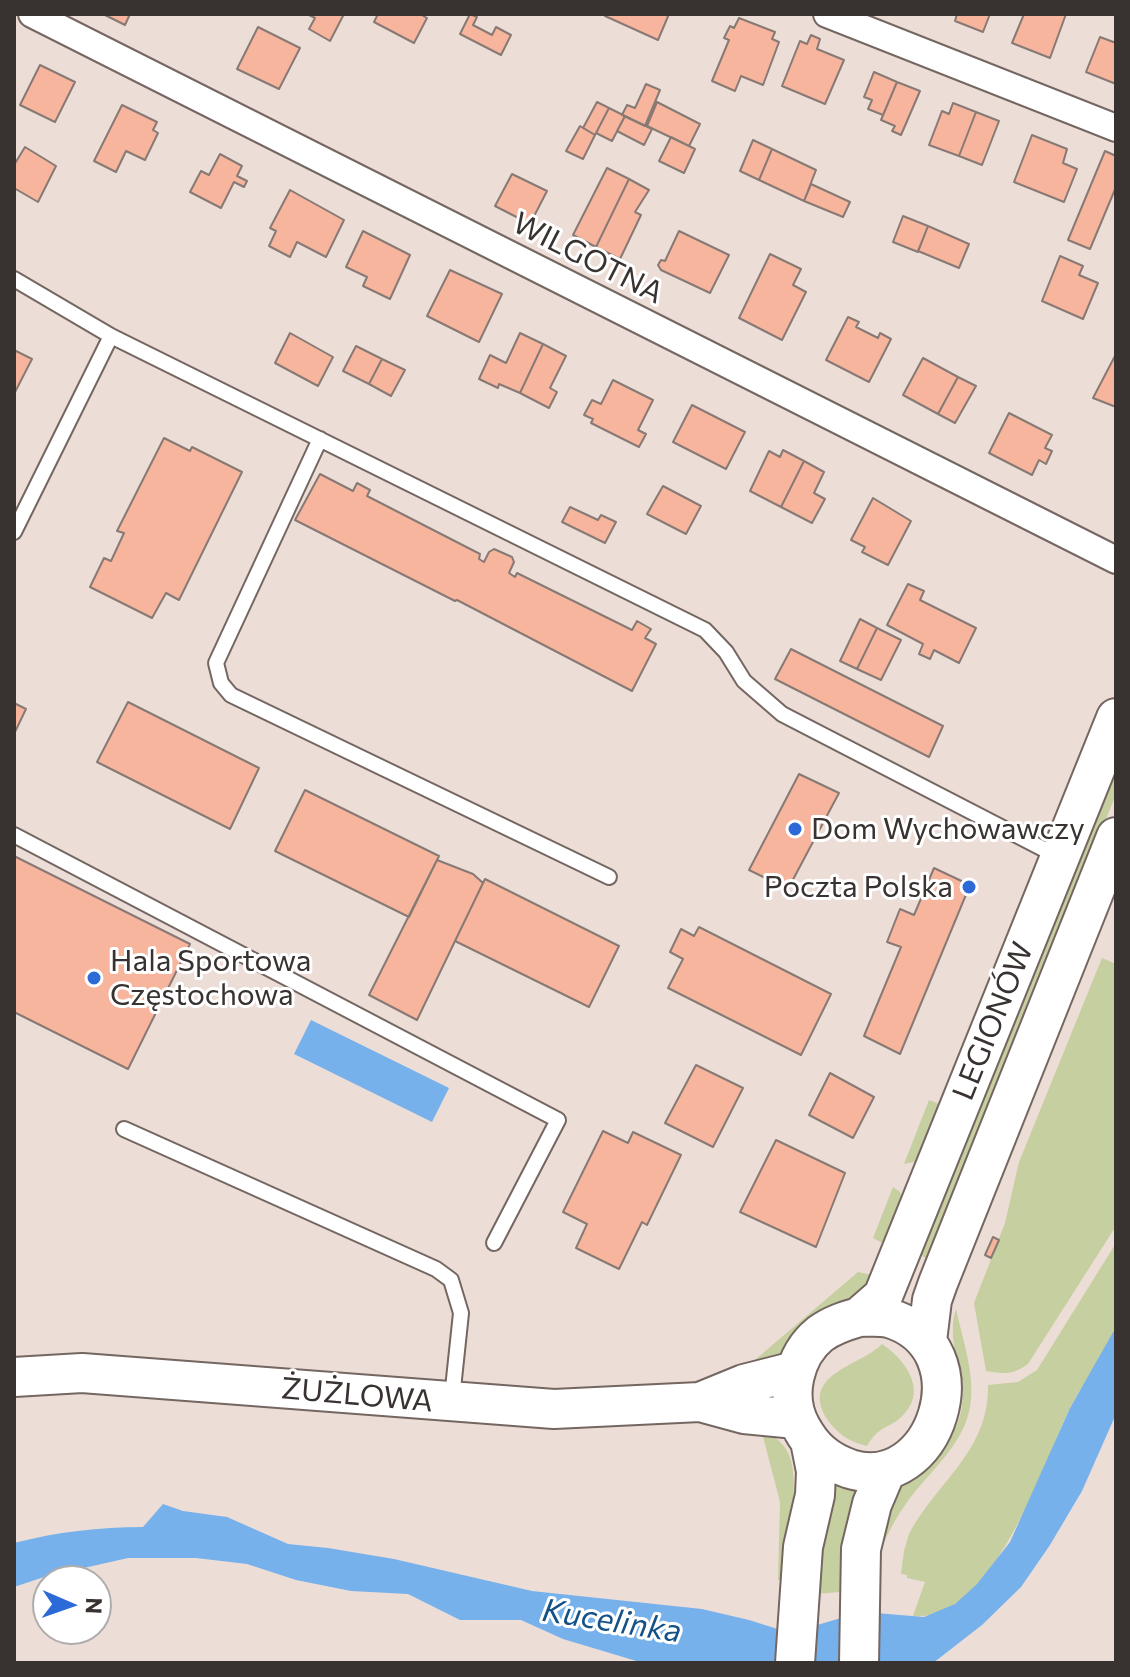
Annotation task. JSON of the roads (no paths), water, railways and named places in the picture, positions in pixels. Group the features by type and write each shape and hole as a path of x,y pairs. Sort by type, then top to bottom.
{"street":[{"name":"WILGOTNA","path":"32,14 1116,560"},
{"path":"827,14 1116,128"},
{"name":"LEGIONÓW","path":"859,1317 883,1296 1116,718"},
{"name":"LEGIONÓW","path":"927,1341 932,1300 938,1283 1116,837"},
{"path":"795,1663 803,1547 815,1495 816,1471 803,1432 792,1395 795,1371 805,1351 819,1334 838,1323 859,1317 887,1318 912,1328 927,1341 940,1366 943,1387 941,1410 931,1434 915,1452 886,1471 861,1472 834,1464 803,1432"},
{"name":"ŻUŻLOWA","path":"700,1402 744,1384 795,1371"},
{"name":"ŻUŻLOWA","path":"14,1377 82,1373 554,1409 700,1402 803,1432"},
{"path":"859,1663 861,1549 872,1504 886,1471"}],"lane":[{"path":"14,279 111,336 705,630 726,652 744,681 782,714 1059,858"},
{"path":"14,532 111,336"},
{"path":"320,439 216,663 221,683 231,695 609,877"},
{"path":"14,835 558,1120 494,1243"},
{"path":"124,1129 436,1269 451,1280 461,1313 451,1402"}],"water":[{"path":"311,1020 449,1088 432,1122 294,1054"},
{"name":"Kucelinka","path":"1116,1327 1116,1414 1082,1491 1021,1587 982,1625 933,1663 643,1663 563,1639 521,1620 460,1620 408,1594 351,1591 296,1580 247,1564 196,1558 128,1558 97,1565 32,1565 32,1581 14,1587 14,1543 78,1531 143,1527 163,1504 183,1511 227,1517 288,1544 394,1559 532,1591 702,1609 790,1633 841,1618 876,1613 924,1617 955,1604 977,1584 1010,1542 1070,1408"}],"place":[{"name":"Dom Wychowawczy","path":"795,829"},
{"name":"Poczta Polska","path":"969,887"},
{"name":"Hala Sportowa Częstochowa","path":"94,978"}]}
